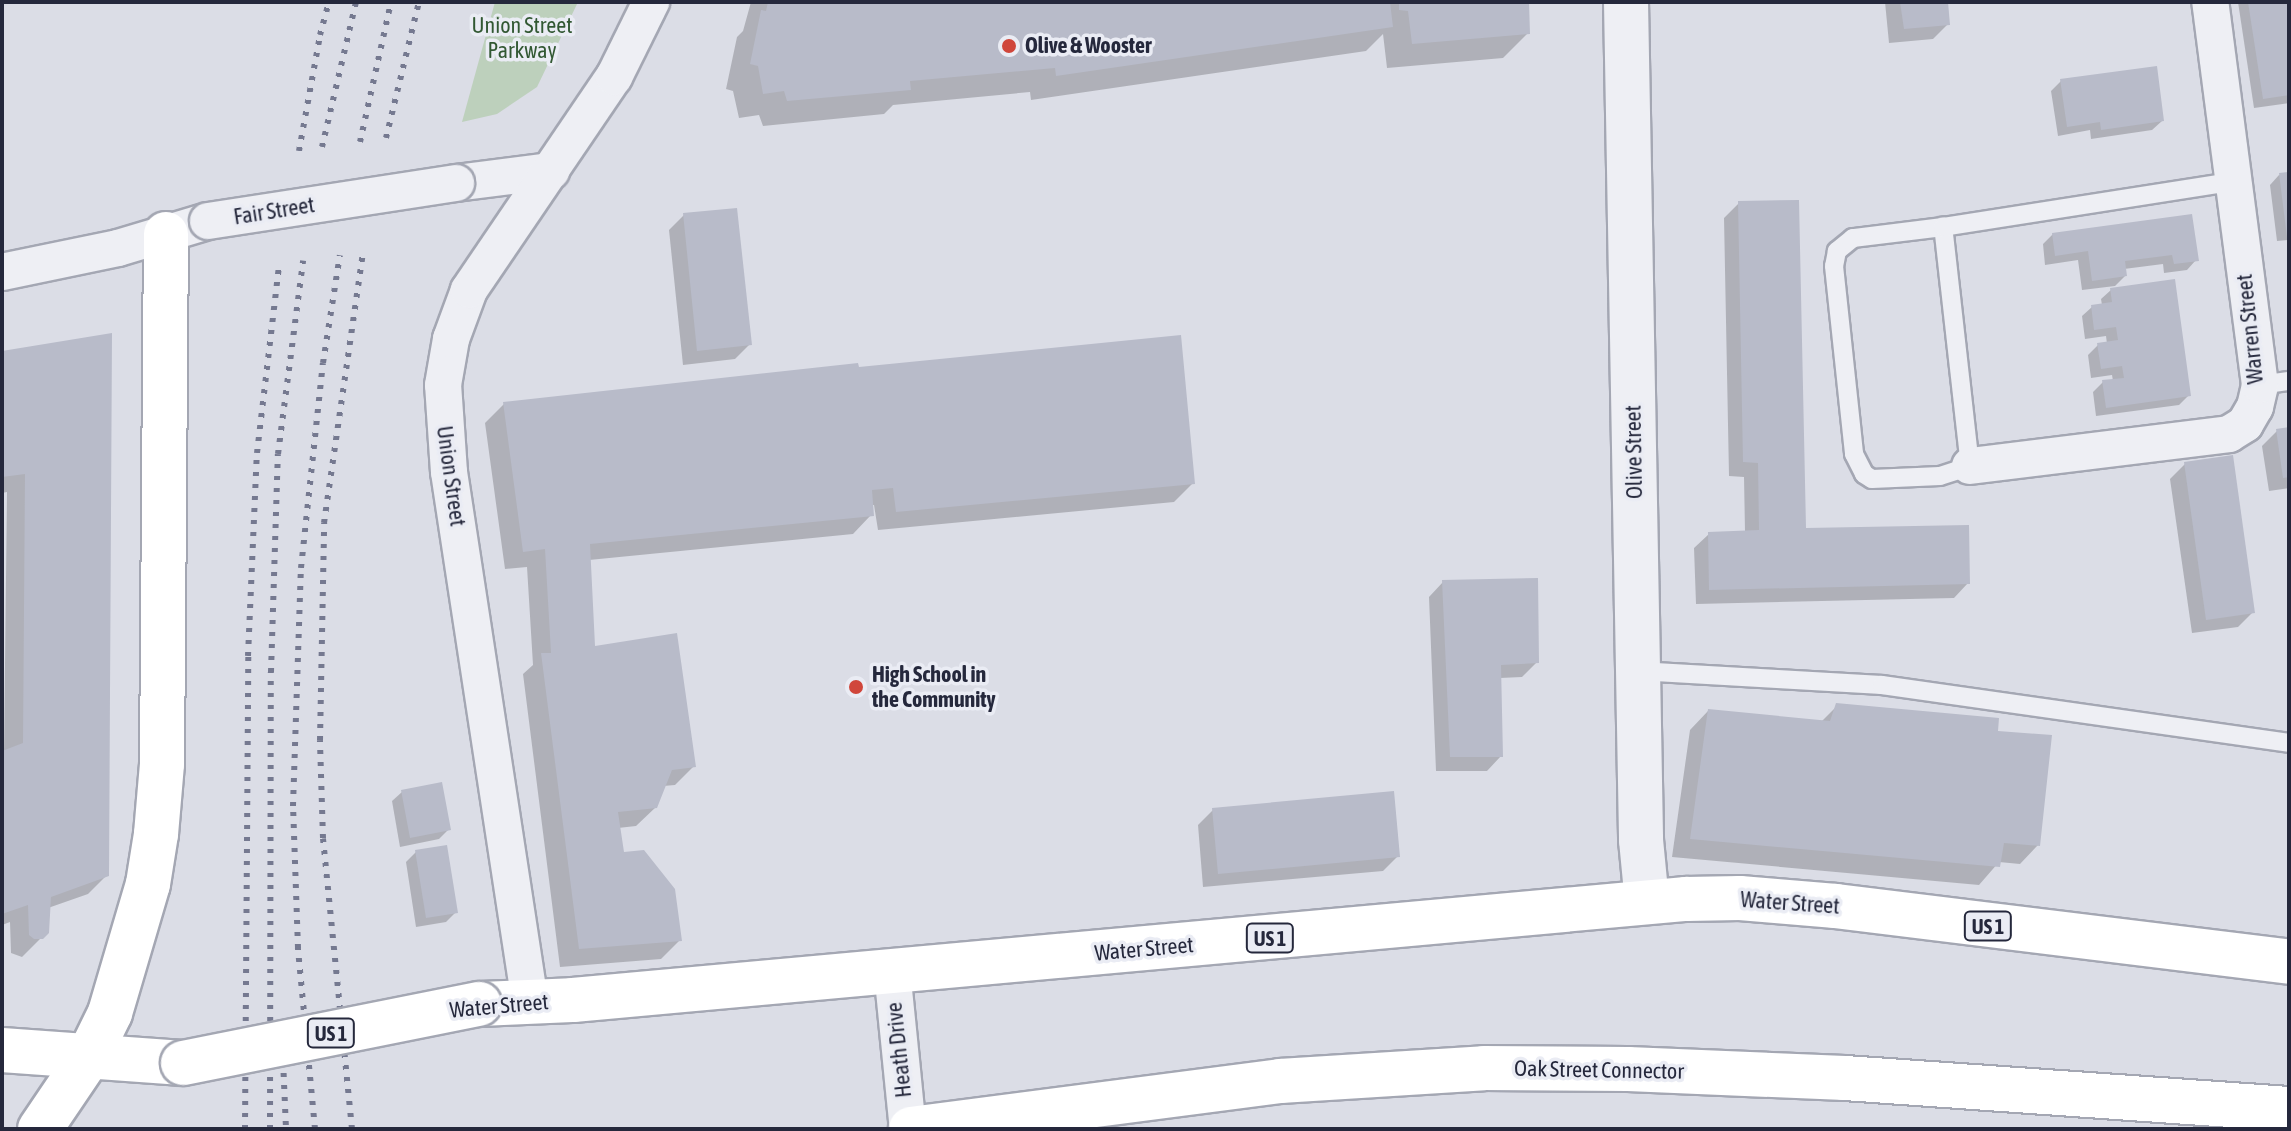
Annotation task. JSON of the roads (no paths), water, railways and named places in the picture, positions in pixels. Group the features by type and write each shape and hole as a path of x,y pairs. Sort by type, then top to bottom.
{"main road":[{"path":"40,1129 88,1058 110,1013 148,884 156,834 162,764 166,234"},
{"name":"Water Street","path":"2,1050 37,1050 88,1058 183,1063 479,1004 1407,927 1647,902 1740,898 1836,906 2289,962"},
{"name":"Oak Street Connector","path":"909,1129 1293,1080 1424,1071 1556,1067 1845,1078 2289,1109"}],"street":[{"name":"Union Street","path":"530,1002 449,472 443,385 451,339 469,290 614,77 651,2"},
{"name":"Olive Street","path":"1626,2 1641,840 1647,902"},
{"name":"Warren Street","path":"1970,466 2229,434 2245,424 2274,383 2231,182 2210,2"},
{"name":"Fair Street","path":"2,272 118,248 208,221 551,171"},
{"name":"Heath Drive","path":"892,970 909,1129"}],"lane":[{"path":"1943,227 1970,466 1940,476 1872,479 1858,465 1853,438 1834,266 1837,251 1853,238 2231,182"},
{"path":"1638,671 1882,685 2006,700 2289,743"}],"railway":[{"path":"299,151 329,2"},
{"path":"322,147 356,2"},
{"path":"360,142 391,2"},
{"path":"386,138 419,2"},
{"path":"352,1129 323,838 320,740 324,523 363,252"},
{"path":"315,1129 298,948 293,806 301,568 323,363 340,255"},
{"path":"270,1129 271,672 278,454 303,261"},
{"path":"245,1129 248,656 257,453 279,266"},
{"path":"282,1037 286,1129"}],"place":[{"name":"Olive & Wooster","path":"1009,46"},
{"name":"High School in the Community","path":"856,687"}],"park label":[{"name":"Union Street Parkway","path":"522,38"}]}
